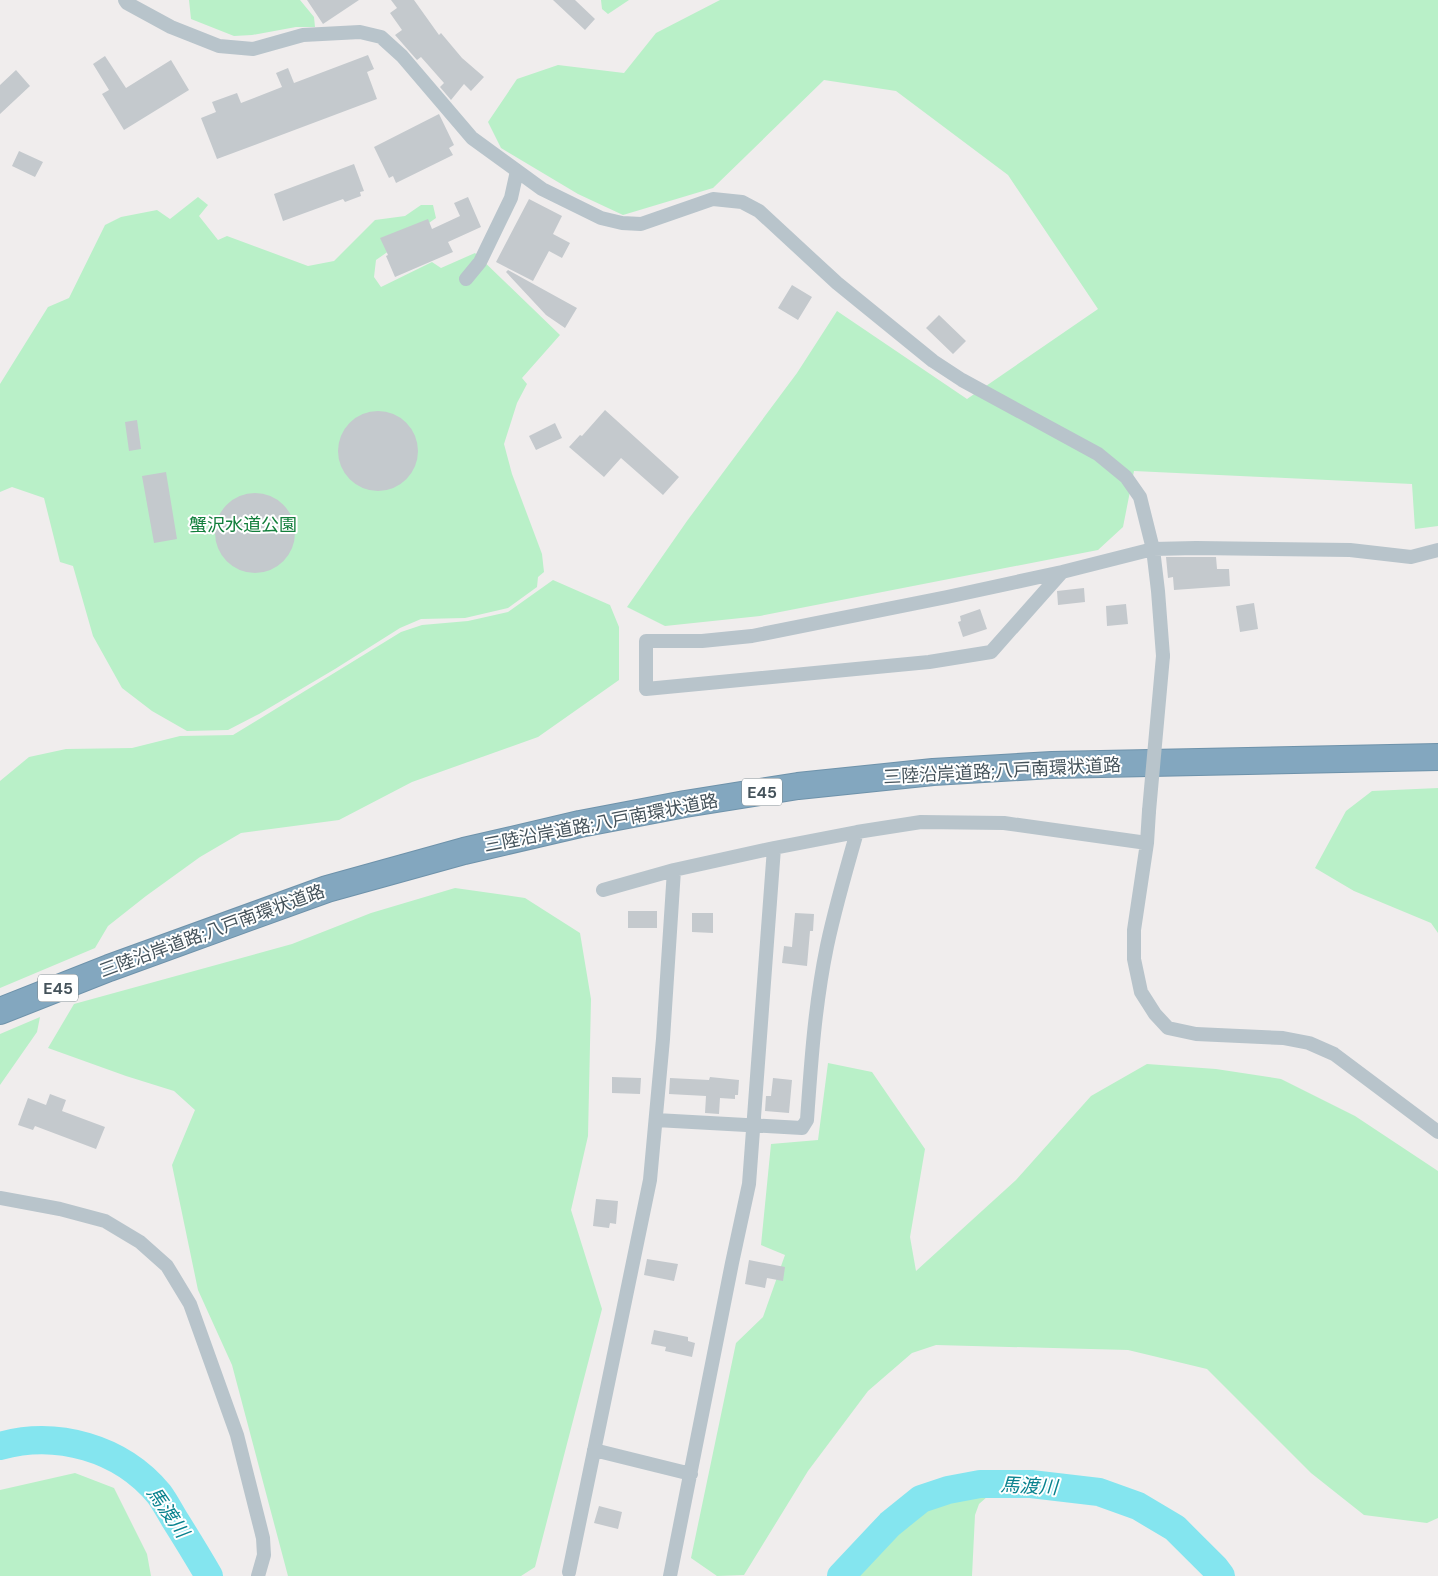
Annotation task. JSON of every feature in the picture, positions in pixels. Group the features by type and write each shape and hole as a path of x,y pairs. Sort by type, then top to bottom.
{"highway":[{"name":"三陸沿岸道路;八戸南環状道路","path":"3,1010 109,968 327,889 446,856 580,824 732,797 798,786 952,770 1052,765 1438,757"}],"street":[{"path":"125,0 127,3 171,27 219,46 253,49 303,35 351,32 381,37 402,56 472,138 542,189 601,218 622,223 640,224 713,199 742,202 759,211 836,283 933,361 962,380 1098,454 1126,477 1140,497 1153,549 1163,656 1147,843 1134,930 1134,959 1141,992 1155,1014 1168,1028 1196,1034 1283,1038 1309,1043 1334,1054 1438,1132"},
{"path":"466,279 480,262 511,198 517,171"},
{"path":"1062,572 990,652 929,662 646,689 646,641 702,641 752,636 947,598 1153,549 1350,550 1412,558 1438,550"},
{"path":"604,890 674,870 774,848 921,822 1004,823 1147,843"},
{"path":"656,1120 802,1128 807,1120 812,1039 827,948 857,832"},
{"path":"670,1576 749,1184 774,848"},
{"path":"569,1572 650,1180 674,870"},
{"path":"0,1198 60,1209 105,1221 140,1242 167,1266 190,1304 237,1435 263,1538 264,1555 258,1576"},
{"path":"594,1450 691,1474"}],"green space":[{"path":"189,0 300,0 314,17 315,27 296,27 252,35 234,36 191,19"},
{"path":"601,0 629,0 608,14 602,9"},
{"path":"720,0 1438,0 1438,526 1415,529 1412,484 1134,471 1123,527 1098,550 760,616 665,626 627,607 687,521 797,373 837,311 967,399 1098,309 1008,175 896,91 824,80 713,188 623,215 578,194 501,148 488,122 517,79 558,65 624,73 656,33"},
{"name":"蟹沢水道公園","path":"198,197 208,205 199,216 218,240 227,236 308,266 334,261 375,220 405,216 421,205 433,205 436,218 376,260 374,277 381,287 432,262 441,268 475,253 560,335 522,378 527,384 517,403 504,444 512,474 542,554 544,572 538,577 537,587 508,608 465,618 421,619 400,628 335,669 228,730 187,731 152,711 122,688 93,636 73,566 60,562 44,498 12,487 0,492 0,384 48,307 69,298 105,225 121,217 157,210 170,219"},
{"path":"553,580 610,605 619,627 619,680 538,737 412,782 339,820 241,833 200,857 146,896 108,926 95,948 0,988 0,781 29,757 66,749 132,748 180,736 233,735 401,632 422,625 468,621 508,612"},
{"path":"1438,788 1438,933 1431,923 1354,891 1315,868 1346,811 1372,791"},
{"path":"455,888 525,898 580,933 591,999 588,1136 571,1210 602,1309 535,1567 521,1576 288,1576 232,1365 198,1290 172,1165 195,1110 174,1091 48,1048 74,1004 292,944 371,913"},
{"path":"40,1017 37,1032 0,1085 0,1034"},
{"path":"828,1063 872,1072 925,1149 910,1237 916,1271 1016,1180 1091,1096 1147,1064 1216,1069 1281,1079 1355,1116 1438,1171 1438,1518 1427,1523 1364,1515 1311,1473 1207,1369 1128,1350 936,1345 912,1353 868,1391 808,1471 744,1575 717,1576 691,1558 736,1343 763,1317 785,1255 761,1245 771,1144 818,1140"},
{"path":"75,1473 114,1488 147,1554 151,1576 0,1576 0,1490"},
{"path":"983,1493 988,1496 979,1504 975,1515 972,1576 853,1576 895,1533 931,1506 945,1500"}],"building":[{"path":"307,0 359,0 323,24"},
{"path":"391,0 414,0 439,35 441,33 462,58 484,77 471,91 464,84 451,100 440,87 444,83 421,57 417,60 395,35 402,30 390,13 397,8"},
{"path":"553,0 575,0 595,19 585,30"},
{"path":"368,55 374,69 367,72 377,99 217,159 201,118 216,112 212,102 237,93 241,103 282,87 276,73 288,68 294,83"},
{"path":"105,56 126,88 171,60 189,90 124,130 102,94 109,90 93,64"},
{"path":"16,70 30,86 0,114 0,85"},
{"path":"439,114 454,145 449,148 453,155 396,183 393,176 389,178 374,147"},
{"path":"19,151 43,162 35,177 12,166"},
{"path":"354,164 364,191 360,192 361,196 345,202 343,199 283,221 274,194"},
{"path":"468,197 481,227 448,242 453,252 395,277 380,238 428,219 432,229 460,216 454,203"},
{"path":"529,199 562,216 553,234 570,243 562,258 549,251 533,281 496,262"},
{"path":"508,270 577,308 565,328 546,315 506,272"},
{"path":"792,285 812,297 798,320 778,308"},
{"path":"939,315 966,341 953,354 926,328"},
{"path":"605,410 679,477 663,495 621,458 604,477 569,447 580,435 582,436"},
{"path":"378,411 393,414 406,423 415,436 418,451 415,466 406,479 393,488 378,491 363,488 350,479 341,466 338,451 341,436 350,423 363,414"},
{"path":"137,420 141,449 129,451 125,422"},
{"path":"555,423 562,438 536,450 529,436"},
{"path":"166,472 177,539 154,543 142,476"},
{"path":"255,493 270,496 283,505 292,518 295,533 292,548 283,561 270,570 255,573 240,570 227,561 218,548 215,533 218,518 227,505 240,496"},
{"path":"1166,557 1216,557 1217,569 1229,569 1230,586 1174,590 1173,577 1168,578"},
{"path":"1084,588 1085,602 1058,605 1057,591"},
{"path":"1254,603 1258,629 1240,632 1236,606"},
{"path":"1126,604 1128,624 1107,626 1106,606"},
{"path":"980,609 987,629 963,637 958,622 961,621 960,616"},
{"path":"628,911 657,911 657,928 628,928"},
{"path":"692,913 713,913 713,933 692,932"},
{"path":"795,913 814,914 813,931 810,931 807,966 782,963 784,946 792,947"},
{"path":"612,1077 641,1078 640,1094 612,1093"},
{"path":"710,1077 739,1080 738,1095 735,1095 735,1099 720,1098 719,1114 705,1113 706,1096 669,1094 670,1078 709,1080"},
{"path":"773,1078 792,1080 789,1113 765,1111 766,1096 771,1096"},
{"path":"50,1094 66,1100 62,1111 105,1127 96,1149 35,1126 33,1130 18,1125 28,1098 46,1105"},
{"path":"596,1199 618,1201 616,1224 610,1223 609,1228 593,1226"},
{"path":"647,1259 678,1264 674,1281 644,1275"},
{"path":"749,1260 785,1267 783,1281 767,1278 765,1288 745,1284"},
{"path":"654,1330 688,1337 688,1341 695,1343 692,1357 665,1351 666,1347 651,1344"},
{"path":"599,1506 622,1512 618,1529 594,1523"}],"waterway":[{"name":"馬渡川","path":"0,1446 44,1440 65,1442 107,1454 126,1465 144,1478 159,1494 209,1576"},
{"name":"馬渡川","path":"841,1576 890,1524 921,1499 948,1490 980,1484 1031,1484 1099,1492 1138,1506 1175,1528 1221,1576"}]}
